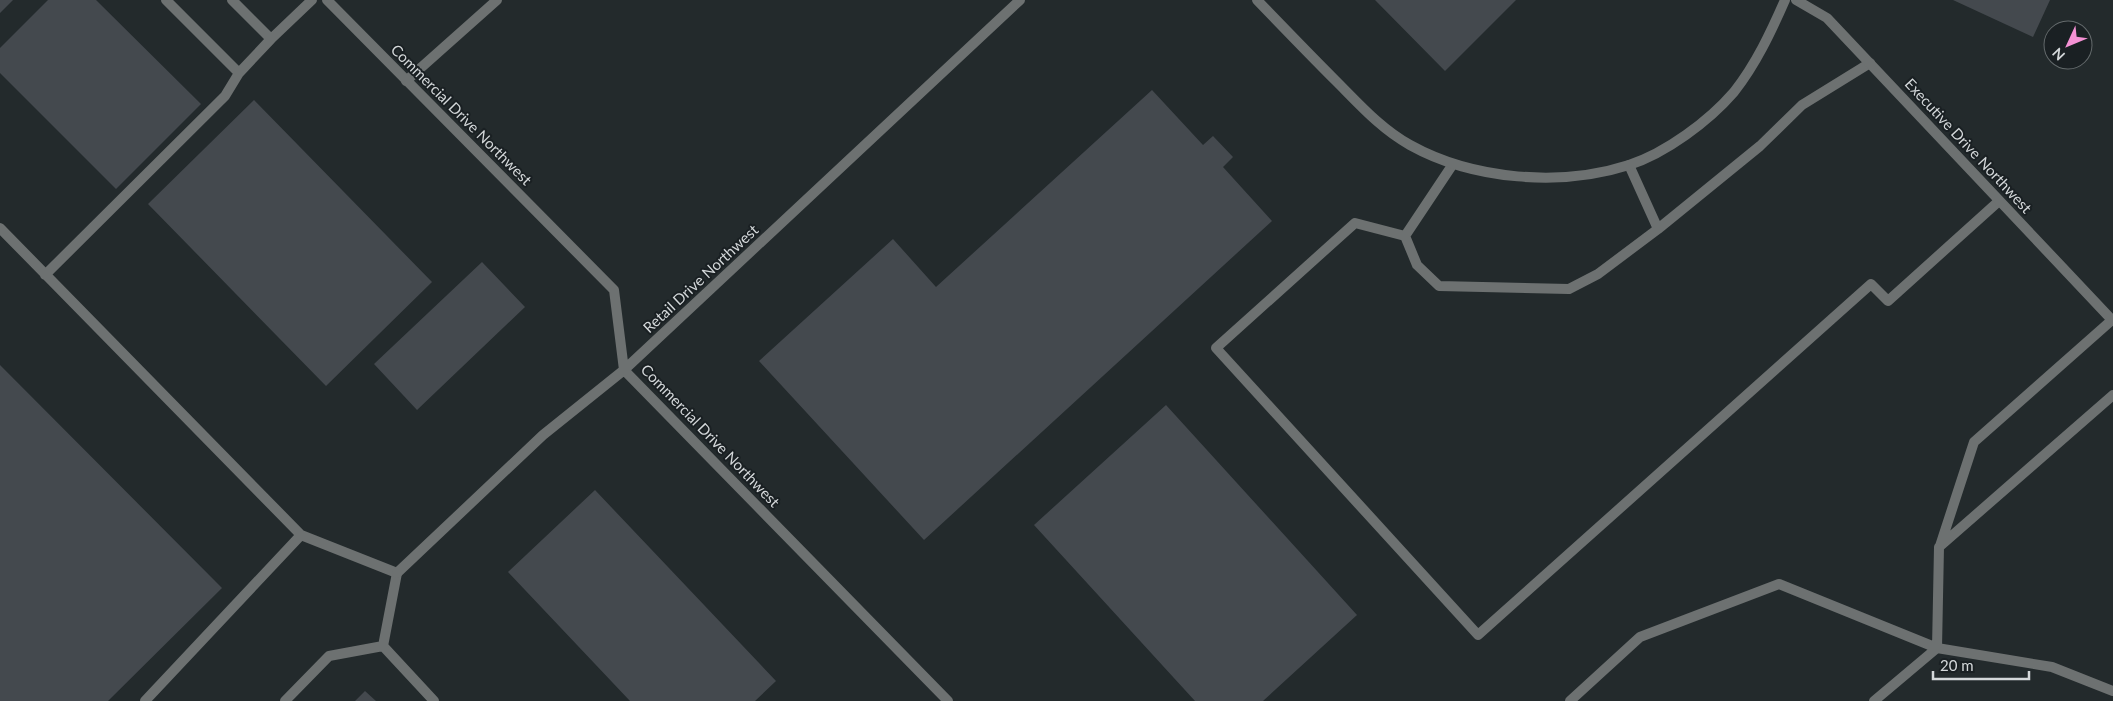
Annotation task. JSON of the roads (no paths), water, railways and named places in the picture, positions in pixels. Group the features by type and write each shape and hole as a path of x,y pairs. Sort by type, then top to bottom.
{"street":[{"path":"166,0 239,72"},
{"path":"232,0 271,39"},
{"path":"45,275 225,96 239,72 312,0"},
{"name":"Commercial Drive Northwest","path":"327,0 614,290 624,370 948,701"},
{"path":"406,81 497,0"},
{"name":"Retail Drive Northwest","path":"397,573 543,434 624,370 1020,0"},
{"path":"1256,0 1374,119 1409,144 1453,164 1497,174 1540,178 1594,173 1629,165 1649,156 1694,129 1733,92 1764,47 1785,0"},
{"name":"Executive Drive Northwest","path":"1796,0 1827,18 2112,320"},
{"path":"1405,236 1417,265 1439,286 1569,289 1598,274 1658,229 1760,146 1802,105 1870,63"},
{"path":"1405,236 1453,164"},
{"path":"1629,165 1658,229"},
{"path":"1405,236 1356,223 1216,348 1478,635 1871,284 1888,301 1999,201"},
{"path":"0,228 301,535 397,573 383,646"},
{"path":"1874,701 1937,648 1939,547 1974,442 2112,320"},
{"path":"1939,547 2113,396"},
{"path":"145,701 301,535"},
{"path":"1570,701 1640,637 1779,584 1937,648 2052,667 2113,691"},
{"path":"285,701 329,656 383,646"},
{"path":"383,646 434,701"}]}
